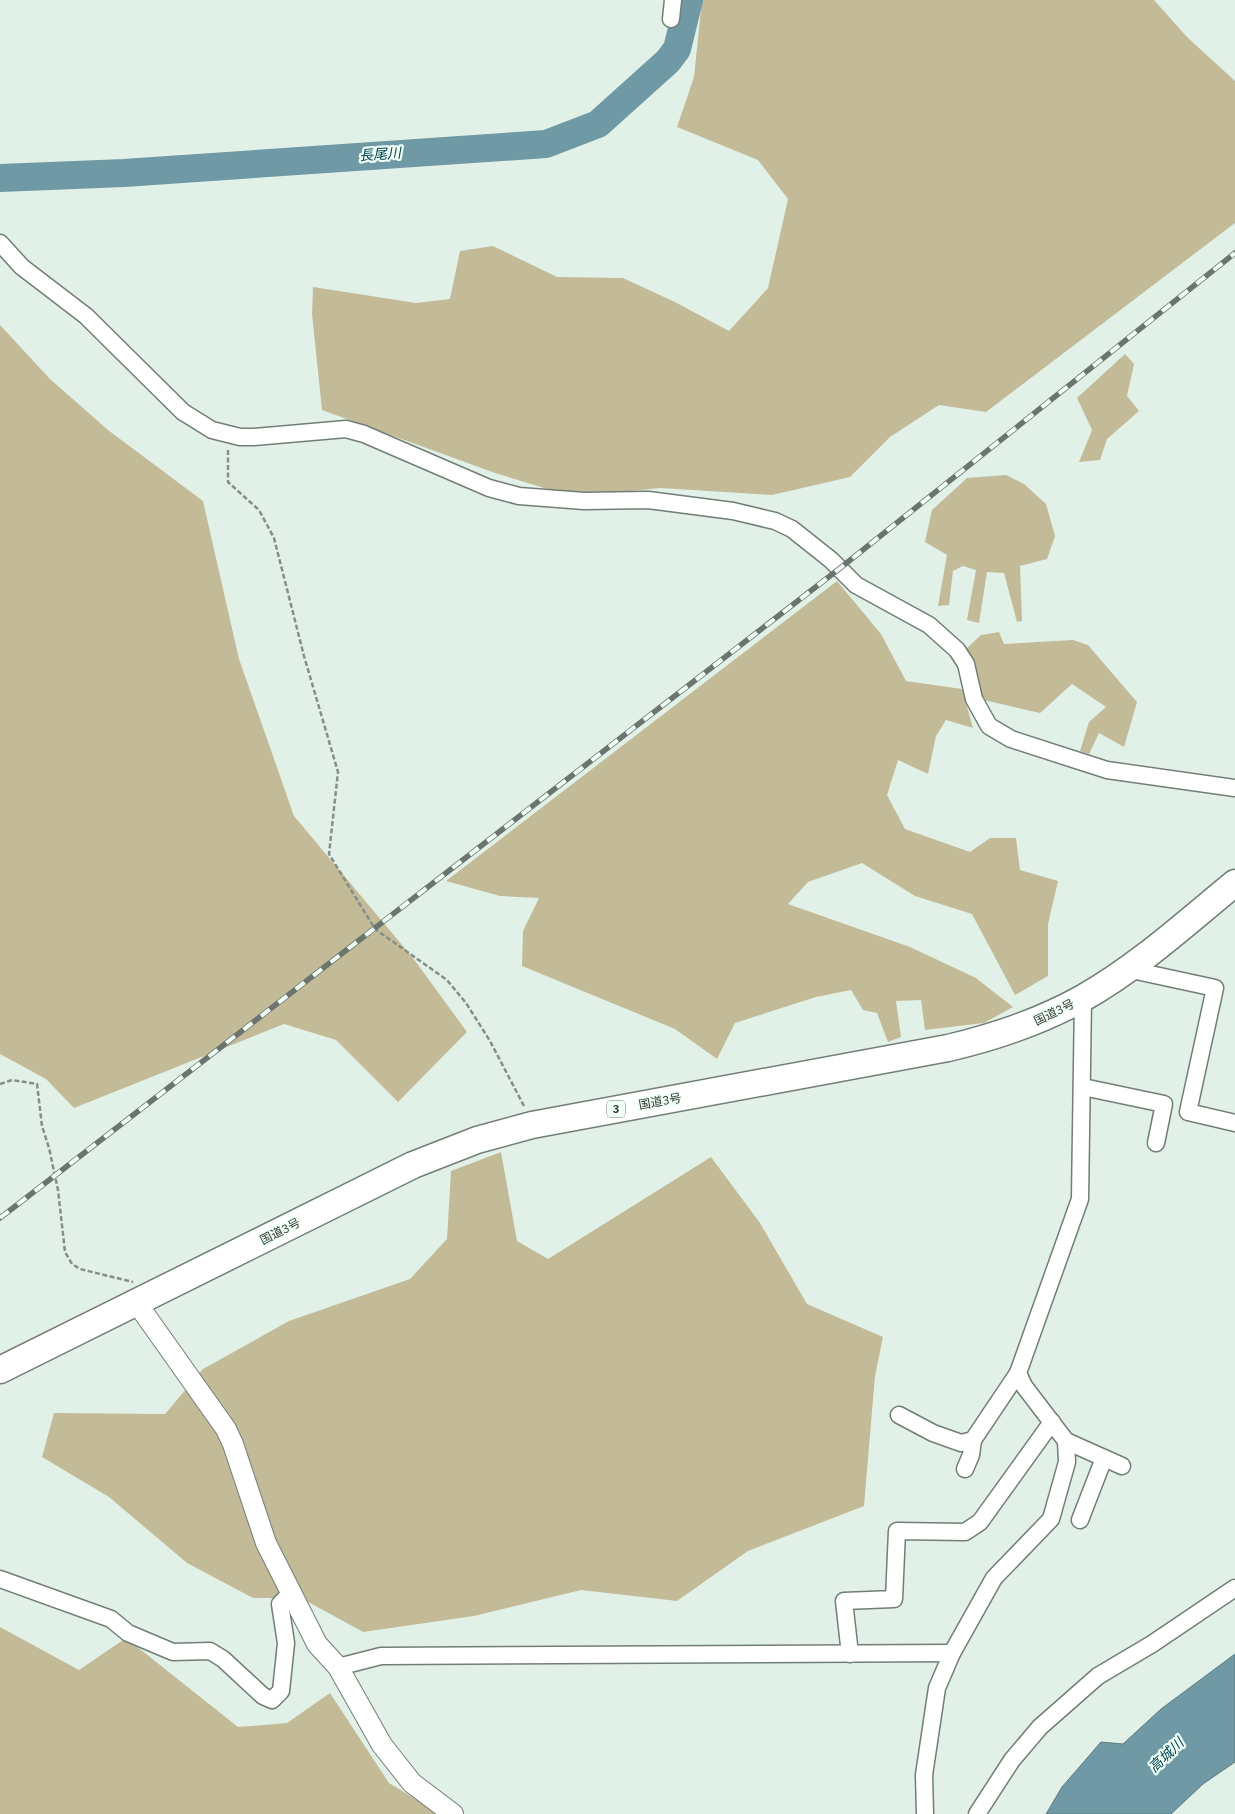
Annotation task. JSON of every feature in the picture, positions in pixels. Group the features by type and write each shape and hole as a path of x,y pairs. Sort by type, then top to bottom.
{"highway":[{"name":"国道3号","path":"0,1370 413,1165 477,1140 532,1125 957,1046 1006,1033 1083,998 1127,969 1235,883"}],"street":[{"path":"671,20 673,0"},
{"path":"0,243 22,267 86,316 183,412 212,430 228,435 254,437 346,429 364,434 489,488 519,496 576,501 648,500 733,512 775,521 792,529 831,560 856,585 929,625 957,650 966,664 974,699 989,726 1020,742 1107,770 1235,788"},
{"path":"1127,969 1215,988 1188,1112 1235,1123"},
{"path":"965,1469 971,1455 972,1440 1018,1373 1080,1199 1083,998"},
{"path":"1083,1087 1164,1104 1156,1143"},
{"path":"146,1298 226,1429 233,1444 266,1543 317,1644 338,1668 382,1745 412,1783 453,1814"},
{"path":"1018,1373 1024,1386 1066,1441 1122,1466"},
{"path":"899,1415 933,1433 960,1443 972,1440"},
{"path":"850,1654 844,1601 894,1598 897,1531 965,1532 980,1522 1052,1422"},
{"path":"925,1814 924,1775 937,1688 952,1653 994,1578 1050,1519 1067,1462 1066,1441"},
{"path":"1080,1520 1104,1458"},
{"path":"0,1579 111,1619 128,1633 172,1652 210,1650 223,1659 263,1696 272,1700 281,1690 286,1643 280,1604 291,1593"},
{"path":"977,1814 1012,1760 1040,1726 1098,1676 1152,1644 1235,1588"},
{"path":"338,1668 381,1656 952,1653"}],"path":[{"path":"228,435 228,482 234,491 258,510 274,538 304,656 338,772 329,854 375,929 447,980 466,1004 490,1040 532,1125"},
{"path":"0,1084 12,1080 37,1084 42,1126 50,1148 58,1190 65,1252 72,1264 80,1269 138,1283 146,1298"}],"shaded area":[{"path":"702,0 1154,0 1187,37 1235,81 1235,223 986,412 939,405 890,437 850,477 772,495 660,488 574,497 495,473 322,410 312,314 313,287 416,303 450,299 460,251 493,246 557,277 623,278 675,302 729,331 768,288 788,199 758,160 677,127 694,77"},
{"path":"0,325 50,379 108,430 203,501 239,659 294,816 413,958 467,1032 398,1102 336,1040 284,1024 74,1108 46,1079 0,1054"},
{"path":"1125,354 1134,364 1127,396 1139,411 1107,439 1100,460 1079,462 1092,430 1077,398"},
{"path":"1006,475 1024,484 1046,504 1055,536 1047,559 1020,566 1022,621 1017,622 1004,573 987,572 979,623 967,620 976,570 963,566 953,571 949,605 938,606 947,555 925,542 932,510 967,478"},
{"path":"837,581 881,634 906,681 962,689 973,728 946,720 936,736 928,774 898,760 887,795 905,829 970,852 990,838 1016,838 1020,870 1058,881 1048,924 1048,976 1015,995 972,914 915,896 862,863 808,882 788,904 910,947 976,978 1013,1007 984,1023 925,1030 921,1000 896,1001 901,1037 888,1042 877,1013 863,1010 851,990 816,997 735,1023 717,1059 675,1029 522,966 523,931 539,898 500,896 446,881"},
{"path":"999,632 1004,644 1073,640 1088,645 1137,702 1124,747 1099,733 1089,754 1080,751 1089,722 1106,707 1072,684 1040,713 984,700 966,649 981,635"},
{"path":"501,1152 517,1241 548,1259 711,1157 760,1223 807,1304 883,1337 875,1376 864,1506 748,1551 677,1601 581,1590 474,1616 363,1632 301,1598 253,1598 187,1563 109,1497 42,1457 54,1413 165,1414 203,1369 289,1321 410,1279 447,1239 451,1171"},
{"path":"0,1627 79,1670 126,1638 238,1727 287,1723 330,1693 389,1783 440,1814 0,1814"}],"water":[{"name":"高城川","path":"1235,1654 1235,1762 1203,1784 1171,1814 1046,1814 1062,1787 1101,1742 1123,1744 1161,1709"}],"waterway":[{"name":"長尾川","path":"0,178 124,173 546,144 598,124 668,61 677,49 689,0"}],"railway":[{"path":"0,1218 839,569 1235,253"}]}
